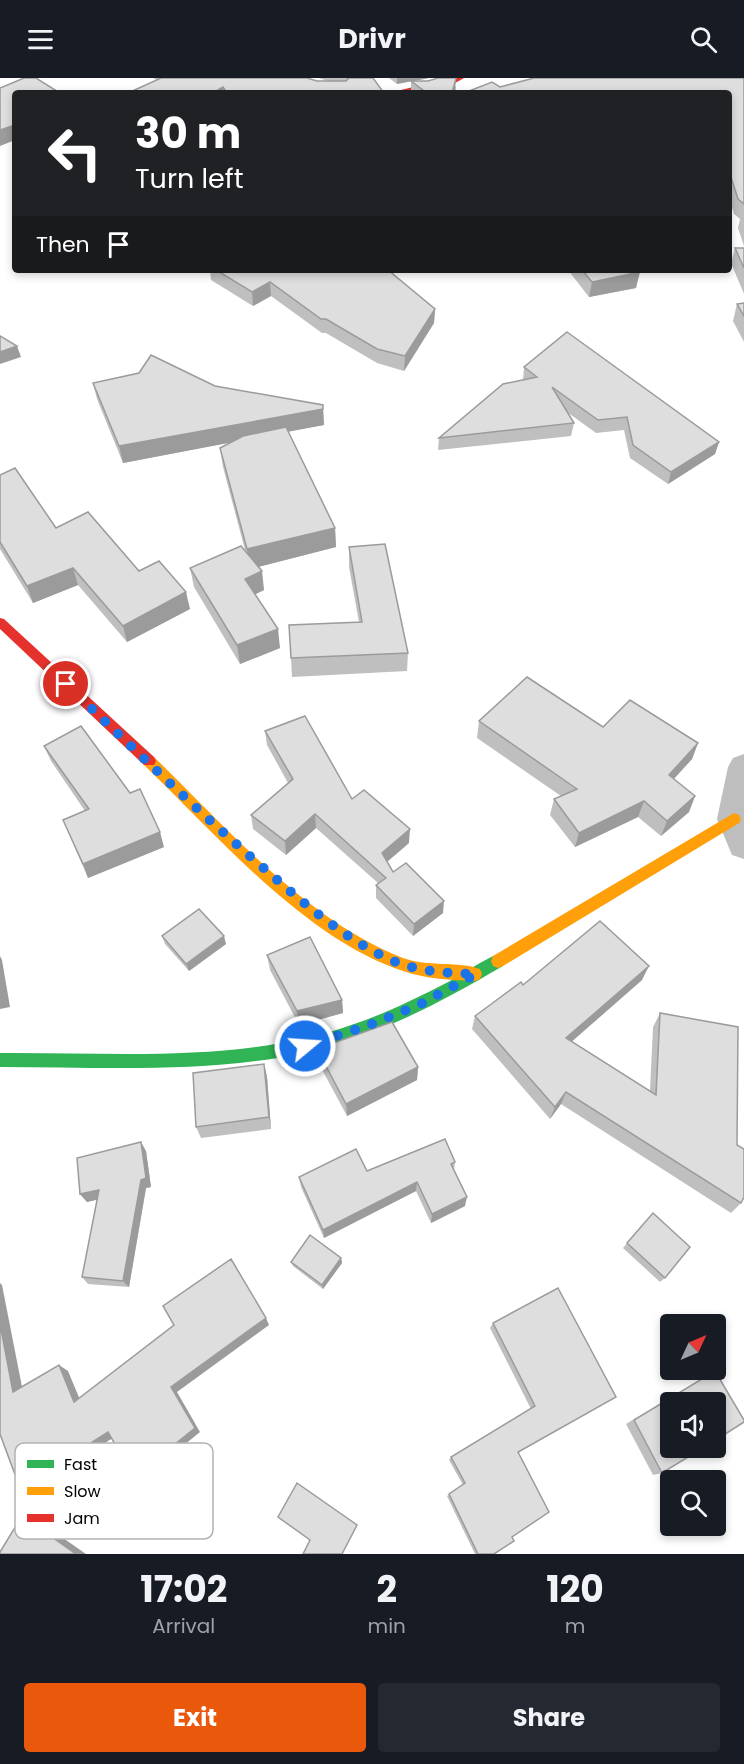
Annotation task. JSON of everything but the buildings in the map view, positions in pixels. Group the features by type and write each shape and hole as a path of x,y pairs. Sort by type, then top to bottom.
{"street":[{"path":"410,90 460,78"},
{"path":"0,622 232,841 308,907 344,934 392,960 429,973 476,974"},
{"path":"0,1060 226,1058 305,1046 367,1026 419,1005 739,832 744,767"}],"traffic: fast":[{"path":"0,1060 191,1059 304,1046 329,1040 379,1022 453,987 498,961"}],"traffic: slow":[{"path":"149,761 268,875 335,928 368,949 411,967 447,973 475,974"},
{"path":"498,961 734,819"}],"traffic: jam":[{"path":"410,90 460,78"},
{"path":"0,622 149,761"}],"route":[{"path":"66,684 232,841 308,907 344,934 392,960 429,973 476,974 419,1005 367,1026 305,1046"}]}
